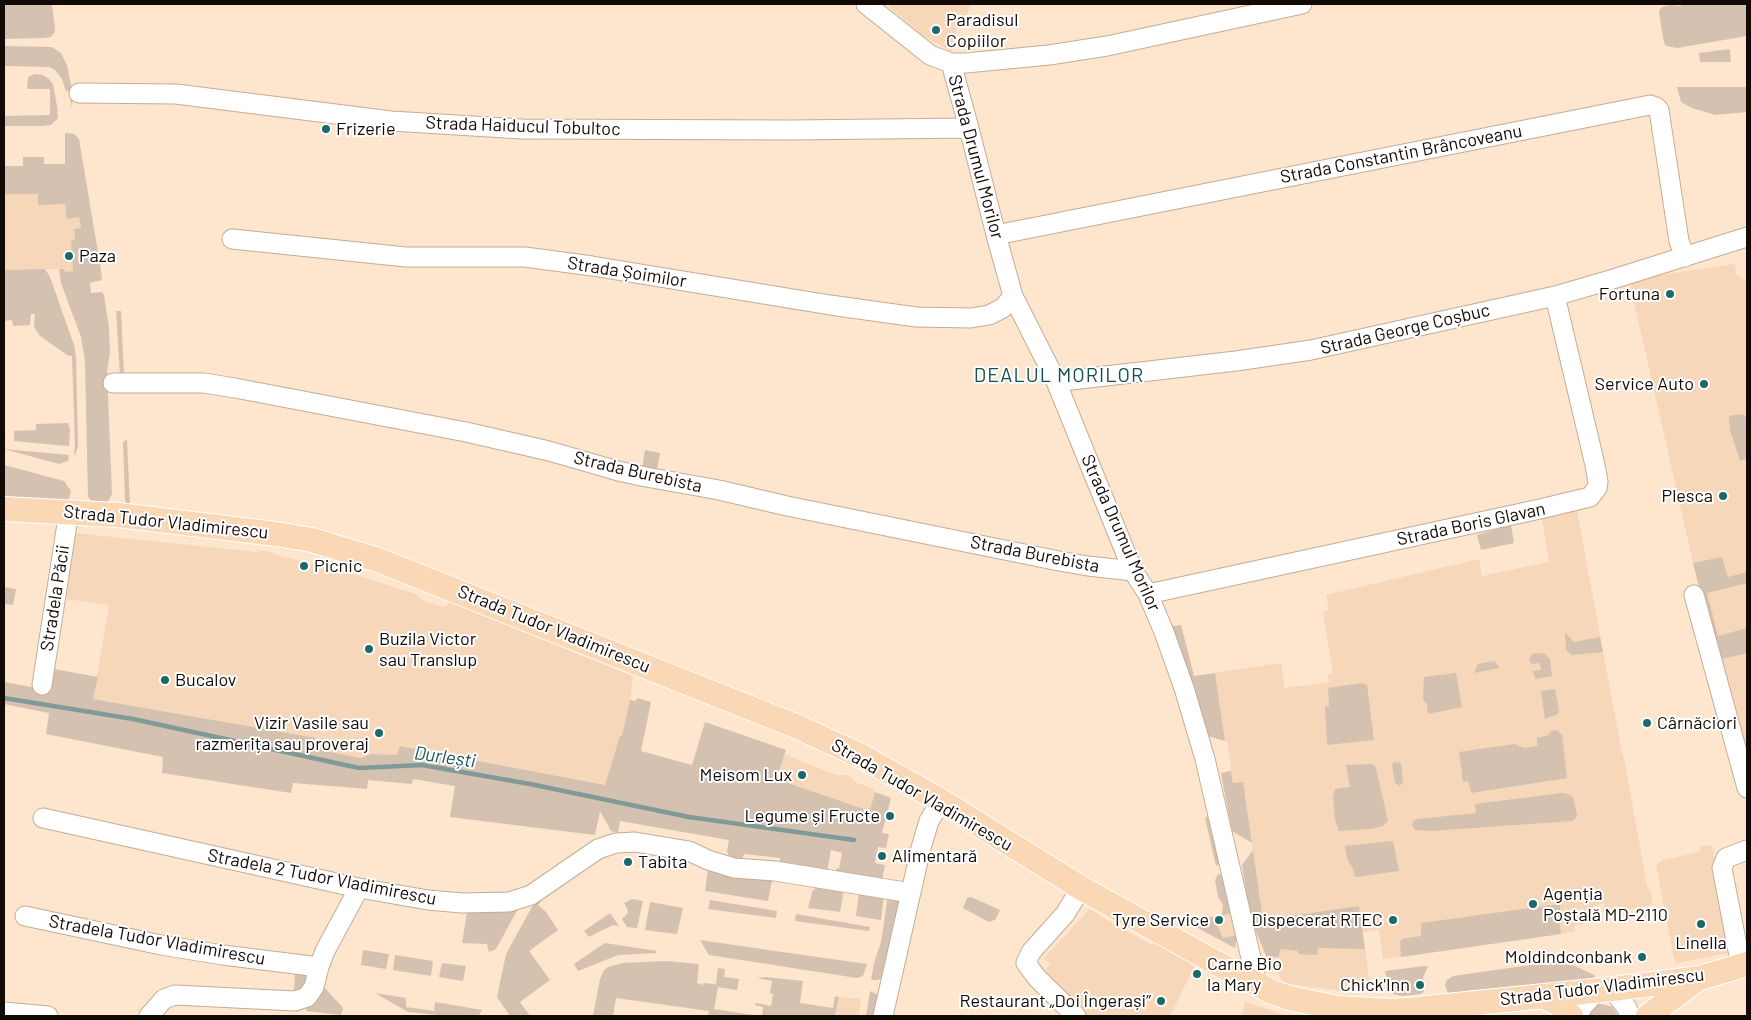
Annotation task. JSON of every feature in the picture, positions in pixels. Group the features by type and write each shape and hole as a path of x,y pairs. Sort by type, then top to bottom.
{"main road":[{"name":"Strada Tudor Vladimirescu","path":"4,509 118,514 276,534 312,540 362,554 798,727 861,756 941,801 1081,888 1257,984 1289,998 1315,1005 1366,1010 1418,1009 1700,978 1744,965"},
{"path":"1648,1016 1700,978"},
{"path":"1542,996 1557,1003 1571,1016"}],"street":[{"path":"866,4 930,55 951,62 990,61 1107,46 1302,4"},
{"name":"Strada Drumul Morilor","path":"951,62 1013,296 1055,379 1133,570 1148,594 1164,632 1184,688 1205,759 1257,984"},
{"name":"Strada Haiducul Tobultoc","path":"79,93 176,94 391,121 522,129 790,130 969,128"},
{"name":"Strada Constantin Brâncoveanu","path":"996,236 1652,105 1659,110 1679,240 1685,257"},
{"name":"Strada George Coșbuc","path":"1055,379 1071,380 1236,361 1310,350 1555,296 1747,237"},
{"name":"Strada Șoimilor","path":"232,239 406,257 525,257 916,317 971,318 989,315 1003,308 1013,296"},
{"name":"Strada Boris Glavan","path":"1148,594 1540,510 1590,497 1597,488 1598,482 1555,296"},
{"name":"Strada Burebista","path":"113,383 204,383 235,388 475,434 549,451 618,471 720,490 787,506 1069,563 1133,570"},
{"name":"Stradela Păcii","path":"42,684 69,512"},
{"path":"1694,595 1747,788"},
{"path":"883,1016 920,848 929,821 941,801"},
{"name":"Stradela 2 Tudor Vladimirescu","path":"44,818 359,888 428,900 462,903 509,902 531,895 598,849 616,843 634,842 689,850 708,860 734,868 775,871 911,893"},
{"path":"1744,965 1722,863 1726,858 1747,850"},
{"path":"149,1016 164,999 176,994 301,1000 312,993 318,967 359,888"},
{"path":"1076,1016 1037,978 1026,963 1031,952 1065,914 1081,888"},
{"name":"Stradela Tudor Vladimirescu","path":"25,916 161,945 318,967"},
{"path":"1577,1016 1583,1006 1605,989 1627,1008 1629,1016"},
{"path":"4,1012 48,1016"}],"shaded area":[{"path":"4,4 52,4 54,33 51,37 44,38 4,39"},
{"name":"Paradisul Copiilor","path":"890,4 970,4 965,24 958,24 952,52 922,35 889,7"},
{"path":"1682,4 1747,4 1747,36 1677,48 1666,46 1659,13 1660,9 1670,5 1681,6"},
{"path":"4,46 52,47 61,53 67,65 73,95 72,108 69,91 66,91 62,79 55,70 49,67 4,66"},
{"path":"1730,49 1731,62 1700,62 1699,53"},
{"path":"35,74 43,75 53,84 58,118 51,125 4,126 4,116 50,115 50,89 27,89 28,77"},
{"path":"1677,87 1747,87 1747,112 1715,115 1692,108 1681,102"},
{"path":"65,133 74,134 79,139 102,280 90,283 91,293 102,292 104,295 109,328 110,353 107,371 112,494 107,504 92,502 88,497 85,361 81,337 61,283 59,269 64,269 65,272 73,271 71,241 75,240 74,229 81,228 79,217 67,219 65,204 38,205 38,194 4,194 4,166 23,166 23,157 44,157 44,164 65,164"},
{"path":"4,194 38,194 65,204 79,217 81,228 74,229 75,240 71,241 73,271 65,272 64,269 4,270"},
{"path":"1735,264 1736,274 1747,282 1747,769 1700,593 1629,280"},
{"path":"45,269 50,277 74,345 76,357 78,446 74,456 72,356 67,355 40,336 34,327 35,314 31,314 30,325 13,326 12,320 4,321 4,270"},
{"path":"116,311 121,311 124,375 120,375"},
{"path":"1743,414 1747,418 1747,464 1746,459 1740,461 1730,430 1729,416"},
{"path":"68,423 70,429 69,446 14,441 14,431 36,430 36,424"},
{"path":"127,439 130,507 127,507 125,500 123,442"},
{"path":"4,449 69,455 68,461 59,464"},
{"path":"645,450 660,453 657,471 642,469"},
{"path":"4,465 64,481 71,491 68,503 4,496"},
{"path":"1577,511 1647,886 1651,892 1653,905 1605,913 1604,904 1593,906 1595,922 1574,925 1575,932 1383,959 1379,930 1363,932 1369,980 1347,992 1284,983 1266,956 1276,956 1263,920 1243,782 1233,783 1215,673 1281,663 1285,688 1329,682 1328,674 1333,673 1323,612 1329,610 1326,595 1479,559 1482,576 1549,562 1542,518"},
{"path":"1511,525 1514,543 1481,550 1477,535"},
{"path":"74,533 275,553 275,555 347,572 418,595 421,600 443,607 451,602 633,676 630,705 622,737 606,785 401,746 397,755 372,754 361,758 315,749 316,738 93,699 109,605 66,599"},
{"path":"1722,557 1728,577 1747,572 1747,583 1707,593 1718,636 1747,628 1747,653 1718,660 1693,563"},
{"path":"4,587 16,589 13,605 4,604"},
{"path":"1181,625 1194,676 1215,673 1225,741 1205,735 1168,627"},
{"path":"1565,632 1574,642 1600,637 1603,652 1572,655 1566,650"},
{"path":"1533,653 1545,654 1550,659 1552,676 1535,679 1533,671 1541,670 1540,663 1532,664 1529,660"},
{"path":"1495,661 1499,668 1474,673 1478,664"},
{"path":"54,669 98,677 93,699 316,738 315,749 361,758 372,754 397,755 400,746 605,785 620,736 622,736 630,700 635,701 638,698 651,702 641,751 692,765 705,722 786,750 776,779 870,811 875,792 891,798 882,833 889,834 886,848 878,847 875,863 885,865 882,880 835,876 842,853 831,850 827,872 779,864 780,858 744,854 741,862 731,861 727,851 729,840 620,821 618,833 611,831 600,811 595,835 450,817 455,786 413,779 412,784 368,780 367,789 293,783 291,793 162,773 163,757 46,734 49,713 4,704 4,682 48,690"},
{"path":"1456,673 1462,707 1428,714 1427,704 1423,700 1424,677"},
{"path":"1361,683 1367,685 1374,740 1327,745 1325,706 1329,706 1328,688"},
{"path":"1555,689 1558,714 1545,719 1541,691"},
{"path":"1557,730 1562,735 1567,778 1471,793 1468,781 1463,782 1459,752 1515,744 1524,748 1537,746 1537,738 1549,735 1551,731"},
{"path":"784,754 825,771 838,775 847,775 857,783 874,789 871,811 775,779"},
{"path":"1394,762 1401,763 1403,781 1400,786 1395,783 1392,764"},
{"path":"1373,764 1376,768 1388,821 1383,826 1370,829 1339,831 1335,819 1333,797 1335,789 1350,787 1346,765"},
{"path":"1231,771 1233,783 1243,782 1252,843 1232,831 1221,773"},
{"path":"1561,793 1573,797 1577,814 1576,818 1572,821 1431,831 1415,830 1412,825 1414,820 1418,819 1476,813 1475,804"},
{"path":"1210,815 1221,863 1216,866 1205,818"},
{"path":"1393,841 1399,871 1355,877 1347,859 1345,846"},
{"path":"1712,845 1729,953 1676,963 1656,865 1663,860 1700,852 1699,847"},
{"path":"1253,850 1263,920 1359,906 1365,949 1318,948 1317,955 1298,954 1298,951 1280,949 1279,957 1266,956 1250,917 1242,865"},
{"path":"708,869 772,880 768,901 705,891"},
{"path":"1218,874 1224,875 1232,913 1214,918 1223,938 1237,935 1235,948 1177,917 1212,917 1222,914 1223,905 1218,897 1215,880"},
{"path":"817,886 844,889 840,912 808,908 812,892"},
{"path":"859,892 884,895 881,920 856,916"},
{"path":"549,893 538,905 546,912 558,930 529,951 550,980 520,1002 530,1016 510,1016 497,997 506,954 538,896"},
{"path":"888,895 899,900 891,950 888,950 884,977 878,980 871,980 881,942"},
{"path":"971,897 1000,910 996,919 990,922 963,908 967,898"},
{"path":"632,899 643,901 637,928 627,927 622,919 628,913 624,903"},
{"path":"710,900 777,911 776,918 708,909"},
{"path":"650,902 683,908 677,934 645,930"},
{"path":"1560,904 1560,911 1558,912 1561,934 1401,957 1400,942 1402,939 1421,936 1421,923"},
{"path":"519,907 496,949 489,952 487,944 462,943 467,913"},
{"path":"1090,909 1152,945 1154,941 1195,965 1170,1016 1088,1016 1043,973 1051,964 1044,958"},
{"path":"610,913 619,926 613,925 589,937 584,931"},
{"path":"1232,913 1237,935 1222,938 1214,918"},
{"path":"796,914 870,927 869,931 795,921"},
{"path":"700,940 867,964 863,976 857,978 709,955"},
{"path":"605,943 657,951 656,953 618,955 578,971 574,964"},
{"path":"363,950 389,954 386,969 361,965"},
{"path":"395,955 433,961 431,976 393,970"},
{"path":"666,961 699,964 697,983 703,985 703,983 716,984 718,968 725,969 724,977 739,979 737,990 718,987 714,1009 761,1016 708,1016 709,1011 616,998 613,1016 593,1016 600,979 604,970 623,963"},
{"path":"1552,962 1573,965 1596,976 1591,979 1448,993 1445,985 1446,981 1453,976"},
{"path":"442,963 466,966 463,981 439,977"},
{"path":"1428,966 1423,978 1424,991 1421,994 1402,996 1393,994 1390,991 1385,971"},
{"path":"295,973 304,973 308,977 305,990 294,992"},
{"path":"765,977 803,981 800,1003 833,1008 835,996 839,997 835,1016 762,1016 763,1007 755,1005 756,1003 771,1006 773,994 770,993 772,981 757,978"},
{"path":"320,988 325,988 343,1008 341,1015 306,1011 308,1003"},
{"path":"870,991 878,995 878,1016 866,1016"},
{"path":"375,993 406,998 406,1007 434,1011 435,1002 482,1010 479,1015 438,1015 408,1012"},
{"path":"839,997 861,999 859,1016 836,1016"},
{"path":"1245,1002 1279,1014 1292,1016 1241,1016"},
{"path":"1602,1004 1612,1007 1619,1016 1584,1016 1592,1006"}],"waterway":[{"name":"Durlești","path":"4,698 133,719 359,768 422,765 530,784 689,817 854,840"}],"place":[{"name":"Paradisul Copiilor","path":"936,30"},
{"name":"Frizerie","path":"326,129"},
{"name":"Paza","path":"69,256"},
{"name":"Fortuna","path":"1670,294"},
{"name":"Service Auto","path":"1704,384"},
{"name":"Plesca","path":"1723,496"},
{"name":"Picnic","path":"304,566"},
{"name":"Buzila Victor sau Translup","path":"369,649"},
{"name":"Bucalov","path":"165,680"},
{"name":"Cârnăciori","path":"1647,723"},
{"name":"Vizir Vasile sau razmerița sau proveraj","path":"379,733"},
{"name":"Meisom Lux","path":"802,775"},
{"name":"Legume și Fructe","path":"890,816"},
{"name":"Alimentară","path":"882,856"},
{"name":"Tabita","path":"628,862"},
{"name":"Agenția Poștală MD-2110","path":"1533,904"},
{"name":"Tyre Service","path":"1219,920"},
{"name":"Dispecerat RTEC","path":"1393,920"},
{"name":"Linella","path":"1701,924"},
{"name":"Moldindconbank","path":"1642,957"},
{"name":"Carne Bio la Mary","path":"1197,974"},
{"name":"Chick'Inn","path":"1420,985"},
{"name":"Restaurant „Doi Îngerași”","path":"1161,1001"}],"district":[{"name":"DEALUL MORILOR","path":"1059,375"}]}
